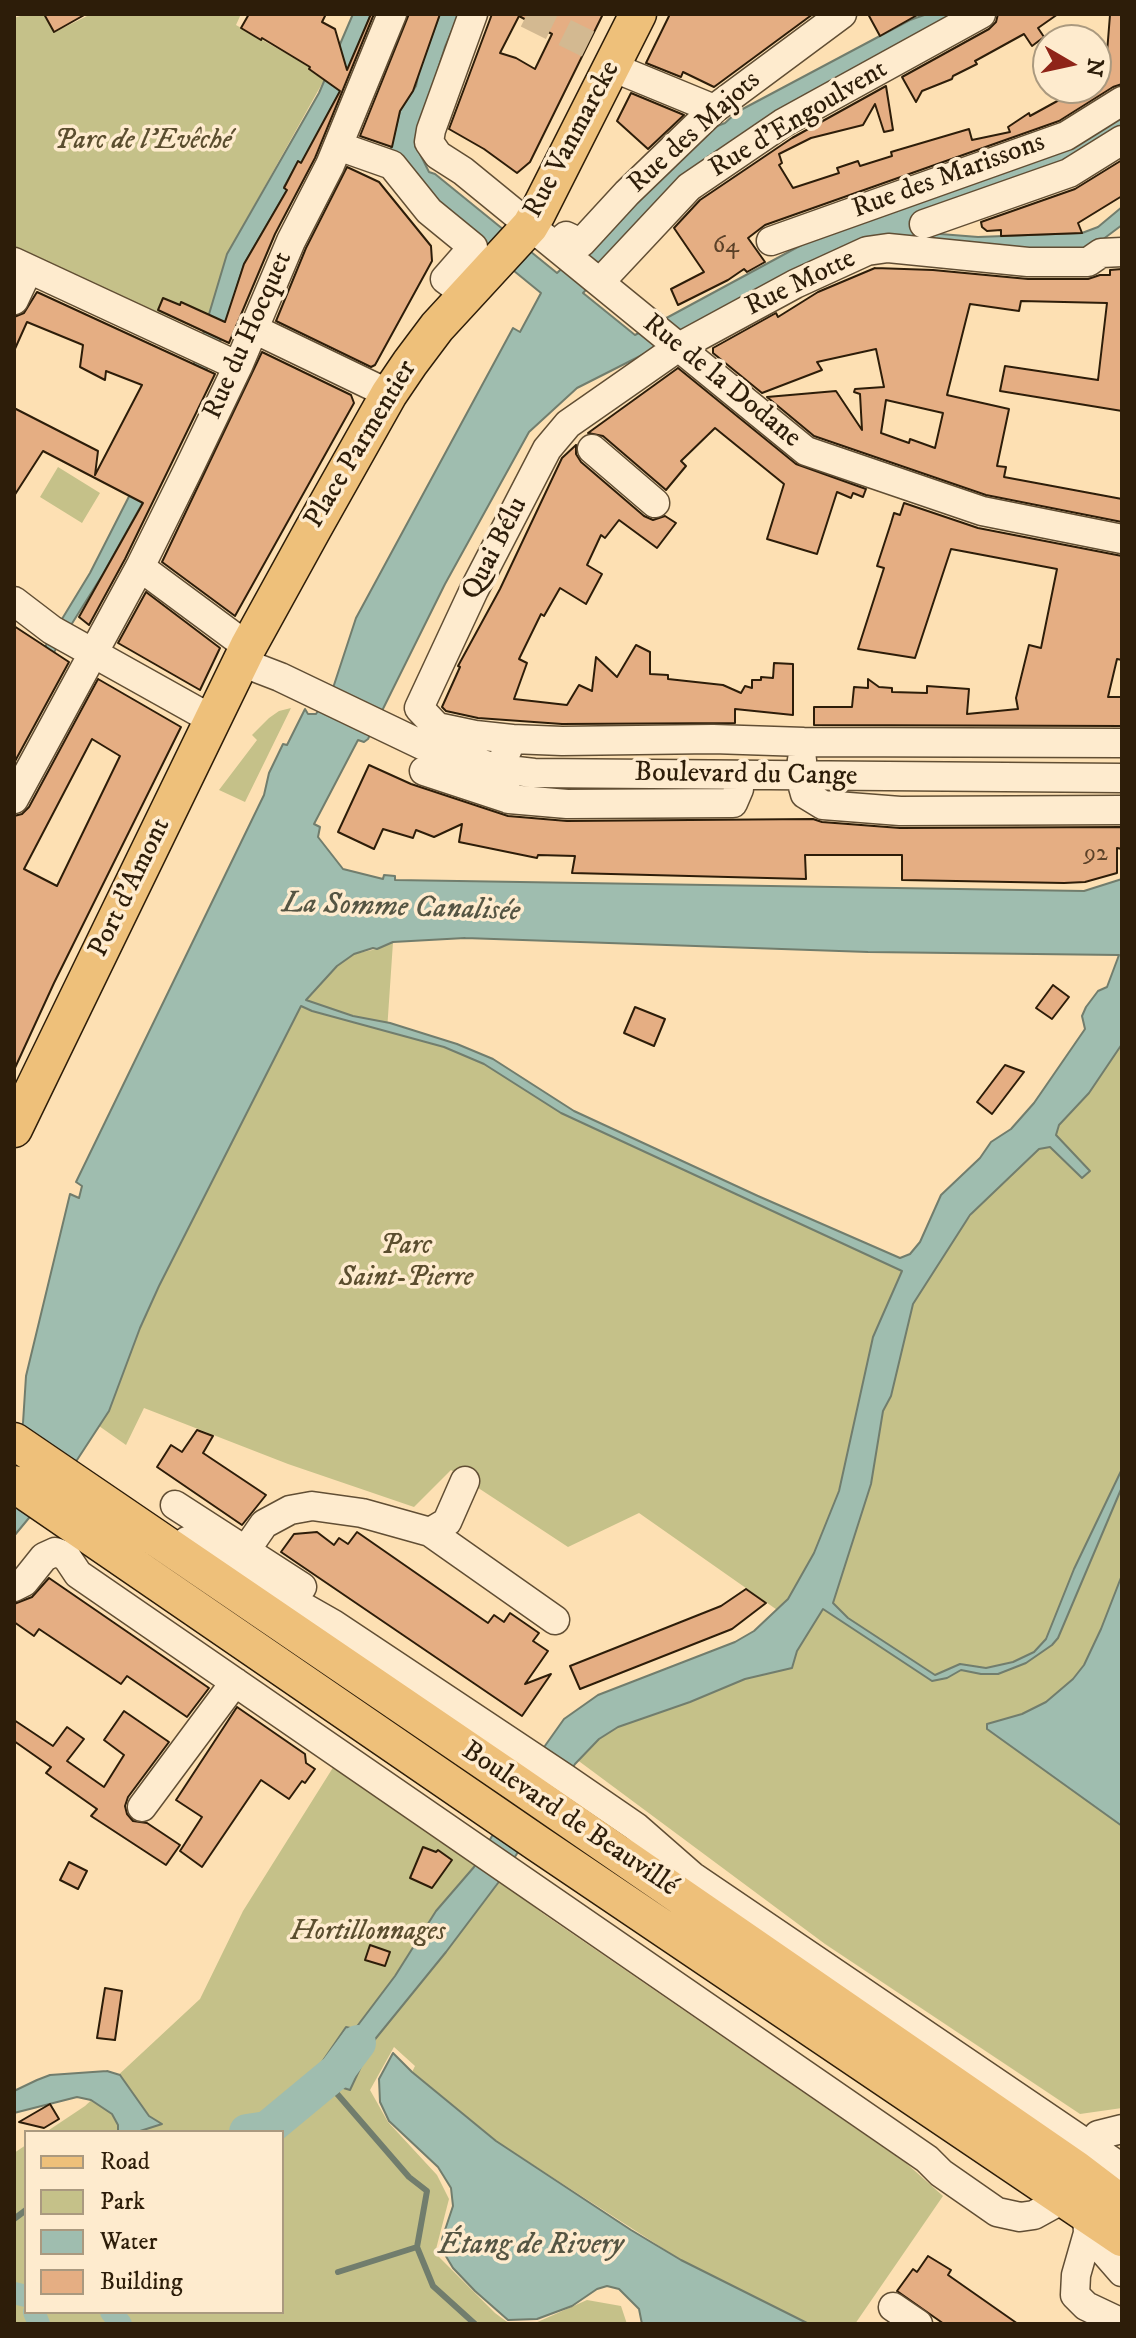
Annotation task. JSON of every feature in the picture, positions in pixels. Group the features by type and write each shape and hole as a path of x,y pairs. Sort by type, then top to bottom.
{"main road":[{"name":"Rue Vanmarcke","path":"522,236 608,57 638,14"},
{"name":"Place Parmentier","path":"244,655 389,394 437,327 522,236"},
{"name":"Port d'Amont","path":"14,1129 244,655"},
{"name":"Boulevard de Beauvillé","path":"14,1441 111,1507 197,1556 516,1783 1087,2199"},
{"name":"Boulevard de Beauvillé","path":"14,1484 100,1556 537,1843 1087,2199 1122,2204"}],"street":[{"name":"Rue du Hocquet","path":"14,799 140,567 238,366 291,241 338,146 392,14"},
{"path":"338,146 392,165 432,160 431,130 473,14"},
{"name":"Rue des Majots","path":"522,236 566,236 581,243 627,193 714,109 842,14"},
{"name":"Rue d'Engoulvent","path":"600,282 689,187 783,123 981,14"},
{"path":"608,57 714,109"},
{"name":"Rue des Marissons","path":"771,241 1066,136 1122,101"},
{"path":"929,183 932,221 1069,173 1122,140"},
{"name":"Rue de la Dodane","path":"432,160 463,171 522,236 600,282 806,451 982,511 1122,539"},
{"path":"392,165 429,211 473,247 445,279 465,294"},
{"name":"Rue Motte","path":"677,348 795,284 867,251 888,248 1028,262 1088,262 1101,253 1122,252"},
{"path":"14,300 21,266 238,366"},
{"path":"254,329 389,394"},
{"name":"Quai Bélu","path":"512,739 437,727 419,708 474,590 547,449 580,437 677,348"},
{"path":"580,437 655,503"},
{"path":"140,567 244,655"},
{"path":"14,601 59,634 213,720"},
{"name":"Boulevard du Cange","path":"244,655 317,695 422,745 499,769 534,773 738,776 1122,778"},
{"path":"509,799 499,769 512,739 1122,743"},
{"path":"804,742 800,776 805,794 823,805 900,811 1122,810"},
{"path":"424,771 509,799 567,804 733,803 739,789 738,776"},
{"path":"430,1532 447,1522 465,1481"},
{"path":"175,1505 464,1694 470,1752"},
{"path":"246,1550 264,1524 290,1510 312,1506 362,1513 430,1532 555,1620"},
{"path":"100,1556 130,1538 168,1564 197,1556 218,1545 246,1550"},
{"name":"Boulevard de Beauvillé","path":"14,1587 24,1582 44,1557 55,1552 66,1556 78,1574 100,1556 235,1682 927,2159 941,2173 997,2212 1020,2217 1034,2215 1054,2204 1087,2199"},
{"path":"197,1556 333,1624 636,1827 1087,2199 1122,2272"},
{"path":"142,1807 235,1682"},
{"path":"1122,2129 1098,2135 1075,2295 1086,2306 1122,2323"},
{"path":"1087,2199 1122,2168"},
{"path":"893,2307 918,2324"}],"green space":[{"name":"Parc de l'Evêché","path":"44,14 55,32 91,14 241,14 236,25 310,67 309,70 324,80 227,254 204,332 14,247 14,18"},
{"path":"58,467 100,493 82,523 40,497"},
{"path":"291,708 245,802 219,790 257,740 252,735 279,711"},
{"name":"Parc Saint-Pierre","path":"393,942 387,1031 444,1047 484,1064 561,1113 901,1270 956,1235 979,1205 1039,1149 1050,1146 1059,1125 1089,1093 1122,1044 1122,2108 1080,2114 825,1944 572,1756 601,1725 800,1626 639,1513 568,1547 451,1470 414,1507 288,1464 144,1408 126,1445 99,1426 109,1411 159,1286 299,1008 337,966 354,954"},
{"name":"Hortillonnages","path":"334,1766 906,2163 943,2196 855,2324 809,2324 681,2260 496,2141 412,2072 415,2066 394,2047 370,2090 388,2122 437,2175 449,2199 435,2253 510,2324 14,2324 14,2153 24,2146 24,2314 284,2314 284,2130 49,2130 85,2106 200,1999 243,1911"},
{"path":"587,2300 621,2306 627,2324 533,2324"}],"water":[{"path":"353,14 371,14 343,86 302,163 298,162 284,187 287,190 244,264 221,339 147,495 103,574 46,665 37,660 90,573 195,361 227,254 319,93"},
{"name":"La Somme Canalisée","path":"440,14 459,14 419,129 420,154 429,172 557,273 712,128 725,123 737,112 910,20 927,14 967,14 825,90 605,270 583,293 635,335 807,242 1122,112 1122,131 928,233 978,237 1082,233 1098,227 1122,207 1122,225 1094,246 1058,256 894,239 654,349 577,388 529,432 445,584 368,739 364,742 358,740 314,824 320,827 318,837 343,869 383,879 384,875 395,876 395,880 1084,891 1122,879 1122,1044 1089,1093 1059,1125 1056,1135 1090,1171 1082,1178 1050,1147 1039,1149 970,1215 913,1304 891,1396 883,1411 871,1484 833,1603 848,1618 935,1675 960,1664 986,1668 1013,1662 1034,1652 1046,1639 1074,1569 1122,1469 1122,1487 1058,1638 1026,1663 998,1674 961,1670 947,1678 932,1681 823,1609 797,1651 792,1668 745,1679 618,1727 599,1739 575,1764 498,1883 372,2043 350,2090 311,2078 346,2027 355,2029 395,1976 436,1911 474,1867 542,1750 564,1719 598,1695 735,1642 754,1631 788,1599 814,1553 839,1491 873,1337 902,1271 561,1113 484,1064 444,1047 301,1006 159,1286 109,1411 77,1460 14,1536 14,1437 23,1423 26,1376 70,1194 79,1198 82,1186 76,1182 264,795 269,773 283,744 287,745 305,709 308,714 316,714 334,685 356,618 513,328 520,332 541,293 459,226 390,152 400,111 416,86","holes":["465,938 868,952 1119,955 1107,987 1098,991 1086,1007 1082,1016 1085,1029 1034,1103 1011,1129 991,1142 980,1158 941,1195 920,1242 910,1254 900,1258 574,1111 493,1059 457,1044 306,1000 337,966 354,954 393,942"]},
{"path":"1122,1575 1122,1826 987,1729 987,1724 1022,1714 1046,1702 1073,1679 1084,1665 1101,1629"},
{"name":"Étang de Rivery","path":"393,2053 496,2141 631,2230 681,2260 809,2324 642,2324 639,2309 619,2289 607,2286 572,2306 537,2319 508,2320 453,2268 444,2253 442,2239 453,2206 451,2188 438,2167 389,2121 380,2102 379,2079"},
{"path":"107,2071 120,2075 149,2116 162,2124 143,2130 118,2130 112,2114 91,2100 77,2097 14,2113 14,2091 50,2075"}],"building":[{"path":"44,14 86,14 54,32"},
{"path":"249,14 326,14 322,22 335,29 347,70 371,14 374,14 315,158 275,234 229,343 158,310 163,298 180,305 181,302 225,322 244,264 287,190 284,188 298,161 301,163 340,91 310,67 241,28"},
{"path":"409,14 440,14 413,91 400,111 392,147 360,136"},
{"path":"492,14 603,14 530,162 517,173 449,129","holes":["519,16 552,34 535,69 500,53"]},
{"path":"670,14 813,14 714,87 683,72 681,77 646,63"},
{"path":"868,14 919,14 880,36"},
{"path":"998,14 1058,14 1044,24 1032,24 1032,46 1024,34 975,61 977,64 952,79 922,91 916,102 902,77 989,29 996,22"},
{"path":"1110,15 1122,15 1122,84 1112,88 1112,24 1109,24"},
{"path":"886,86 893,130 884,132 875,104 863,125 811,138 779,154 782,163 779,165 793,188 839,173 837,168 858,161 860,166 892,156 891,152 969,129 972,140 1010,132 1008,127 1029,113 1030,116 1052,104 1086,104 1059,121 765,225 748,238 765,262 747,272 744,269 678,305 671,289 704,272 674,228 700,200 792,138"},
{"path":"631,93 684,115 648,149 617,121"},
{"path":"1122,160 1122,196 1078,223 1082,233 1001,236 1001,230 987,231 982,227 981,222 1075,189"},
{"path":"347,167 379,182 431,246 432,261 375,365 371,367 276,321 306,248"},
{"path":"875,268 1028,279 1088,279 1110,275 1110,270 1122,269 1122,411 1000,391 1005,366 1098,380 1107,303 1021,301 1019,311 970,304 947,395 1009,409 997,466 1006,467 1004,477 1122,499 1122,522 986,495 814,436 767,397 836,391 862,430 860,394 854,392 855,389 884,387 876,349 817,362 822,370 762,393 713,353 713,348 776,313 778,317 818,292","holes":["886,400 943,413 935,448 881,433"]},
{"path":"37,292 215,374 125,559 89,625 79,617 143,503 43,451 14,496 14,408 98,451 95,475 142,385 106,371 105,380 80,367 83,345 27,322 14,351 14,317 24,313"},
{"path":"262,352 351,395 354,403 235,616 162,562"},
{"path":"678,368 796,464 866,489 863,497 853,493 851,498 837,492 817,554 767,539 784,484 715,428 681,461 686,466 666,490 603,436 588,433"},
{"path":"576,445 576,454 581,462 644,516 653,520 665,516 676,523 657,548 619,520 605,538 601,535 587,565 602,574 586,604 560,588 544,616 541,614 519,659 527,663 514,699 567,705 579,685 592,691 596,657 617,677 636,645 650,652 650,674 723,685 741,693 745,686 752,688 752,680 773,678 774,663 793,664 793,715 735,709 735,723 562,724 478,718 446,711 442,707 458,666 500,589 562,458"},
{"path":"904,503 978,528 1122,556 1122,660 1117,659 1108,697 1122,697 1122,726 814,725 814,707 852,707 854,687 868,688 868,679 879,687 892,688 892,692 927,693 927,686 969,689 967,714 1018,709 1016,698 1029,645 1041,648 1057,569 951,549 915,658 858,649 884,568 877,566 894,513 900,515"},
{"path":"146,592 220,648 200,690 118,643"},
{"path":"14,626 69,662 14,763"},
{"path":"98,679 181,727 14,1070 14,816 22,814 29,807","holes":["92,739 120,756 57,886 24,869"]},
{"path":"369,765 411,784 508,816 567,821 813,819 900,828 1122,827 1122,849 1117,848 1117,873 1085,882 1064,883 902,880 902,855 805,855 806,879 572,873 575,856 538,855 537,858 459,842 462,824 434,837 416,830 413,838 383,829 374,849 338,832"},
{"path":"1053,985 1069,997 1052,1019 1036,1008"},
{"path":"635,1007 665,1019 654,1046 624,1033"},
{"path":"1005,1065 1024,1072 992,1114 977,1102"},
{"path":"197,1430 213,1436 203,1453 266,1495 242,1525 157,1467 171,1445 182,1452"},
{"path":"317,1532 334,1545 339,1538 348,1544 357,1532 488,1623 494,1615 504,1622 510,1613 539,1633 533,1641 548,1651 525,1684 551,1674 522,1716 281,1552 294,1534"},
{"path":"49,1578 209,1688 187,1717 127,1676 121,1684 39,1629 34,1636 14,1622 14,1604 32,1597"},
{"path":"746,1589 766,1603 732,1629 580,1689 570,1666 721,1606"},
{"path":"237,1707 305,1754 306,1763 315,1769 289,1799 261,1780 202,1867 180,1851 202,1817 176,1800"},
{"path":"124,1711 169,1742 128,1797 125,1806 133,1821 147,1823 180,1845 166,1865 91,1816 97,1809 46,1773 51,1767 14,1741 14,1720 53,1746 67,1727 84,1739 67,1761 104,1787 124,1755 104,1740"},
{"path":"423,1847 438,1850 452,1860 432,1888 410,1878"},
{"path":"69,1862 87,1871 78,1889 60,1880"},
{"path":"370,1945 390,1952 385,1966 365,1960"},
{"path":"105,1988 122,1991 115,2040 97,2038"},
{"path":"50,2104 59,2119 44,2128 19,2122"},
{"path":"928,2256 951,2270 948,2275 1018,2324 944,2324 897,2291 913,2269 917,2272"}],"waterway":[{"path":"260,2130 267,2129 337,2071 358,2043"},
{"path":"326,2081 409,2177 427,2191 417,2247 433,2286 475,2324"},
{"path":"14,2219 24,2212"},
{"path":"338,2272 417,2247"},
{"path":"14,2293 24,2296"},
{"path":"35,2314 39,2324"},
{"path":"113,2314 121,2324"}],"tunnel":[{"path":"527,14 588,44"}]}
